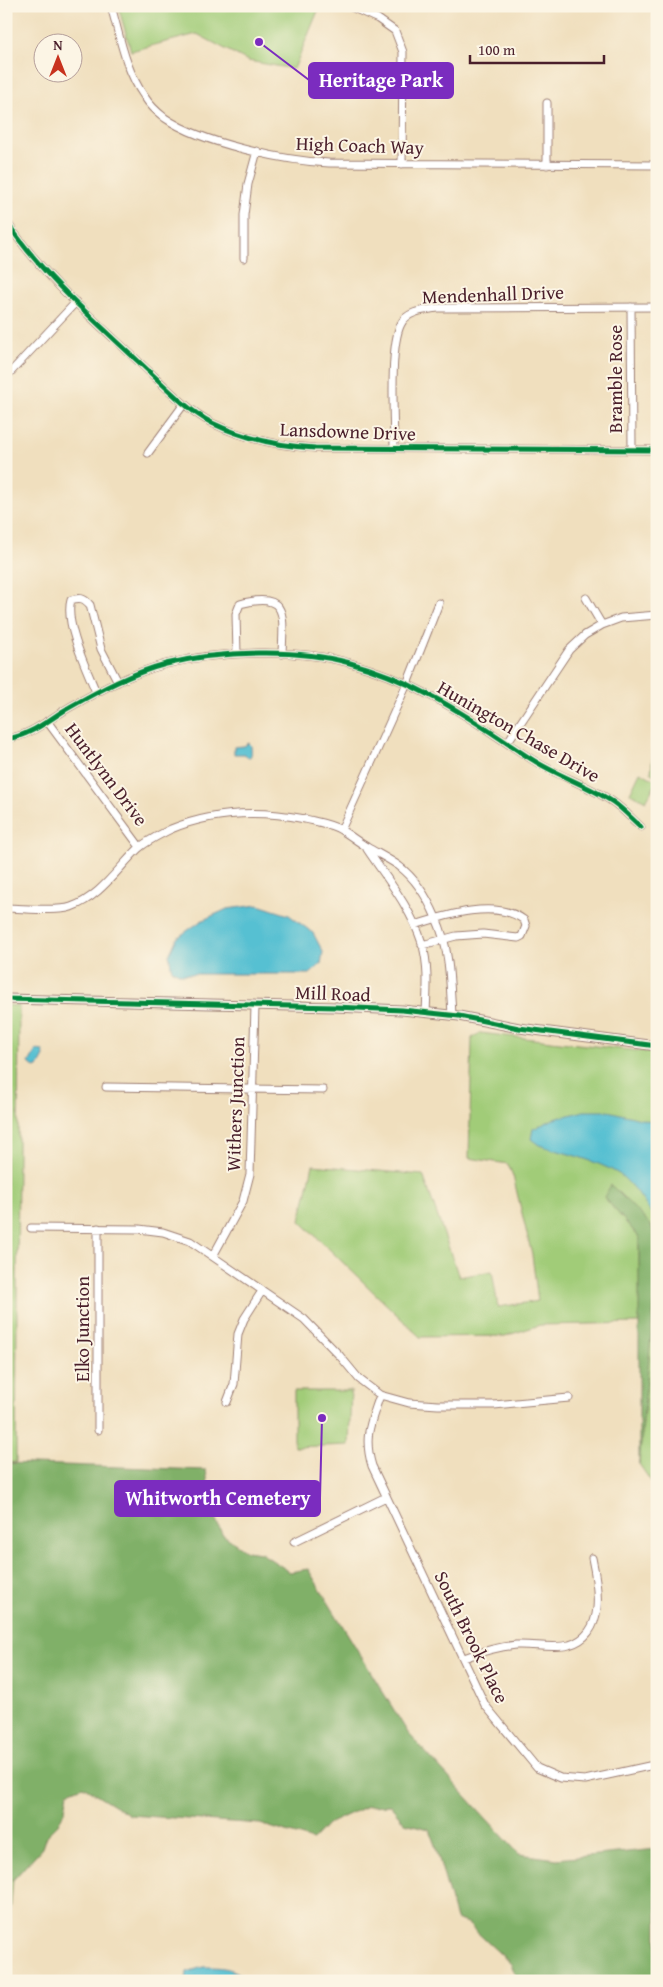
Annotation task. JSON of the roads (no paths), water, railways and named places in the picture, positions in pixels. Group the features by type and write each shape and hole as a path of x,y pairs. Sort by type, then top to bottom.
{"street":[{"name":"High Coach Way","path":"111,6 128,66 143,95 165,118 212,140 309,162 657,165"},
{"path":"349,6 378,19 395,31 403,52 402,164"},
{"path":"547,103 547,165"},
{"path":"244,258 244,215 248,184 257,151"},
{"name":"Lansdowne Drive","path":"6,221 45,272 184,404 211,422 263,442 288,447 314,448 657,450"},
{"path":"6,377 76,302"},
{"name":"Bramble Rose","path":"631,307 632,450"},
{"name":"Mendenhall Drive","path":"394,448 394,346 401,323 417,310 438,308 657,307"},
{"path":"148,453 184,404"},
{"path":"96,692 79,651 69,608 71,600 79,598 86,600 90,605 101,649 118,682"},
{"path":"586,598 602,625"},
{"path":"237,654 236,614 240,604 252,600 276,603 282,610 282,654"},
{"path":"341,830 407,684 439,602"},
{"path":"507,743 569,650 585,636 602,625 622,618 657,615"},
{"name":"Hunington Chase Drive","path":"6,739 32,731 96,692 167,664 219,655 237,654 313,656 349,663 407,684 459,711 535,761 612,802 641,827"},
{"name":"Huntlynn Drive","path":"47,721 140,846"},
{"path":"6,908 69,908 83,902 97,893 140,846 171,830 202,820 226,814 250,812 282,814 317,822 341,830 398,866 412,878 424,895 444,939 452,1015"},
{"path":"366,846 404,904 415,925 422,945 426,967 426,1013"},
{"path":"415,925 465,911 492,911 519,916 524,920 526,926 522,936 518,938 483,934 444,939 422,945"},
{"name":"Mill Road","path":"6,999 334,1007 426,1013 452,1015 594,1039 657,1046"},
{"name":"Withers Junction","path":"213,1256 238,1212 246,1191 251,1160 255,1006"},
{"path":"106,1086 323,1090"},
{"path":"31,1228 140,1229 163,1232 190,1241 304,1319 359,1378 380,1395 409,1403 438,1405 494,1405 568,1398"},
{"name":"Elko Junction","path":"98,1228 98,1430"},
{"path":"227,1402 234,1384 238,1334 244,1319 262,1291"},
{"name":"South Brook Place","path":"380,1395 368,1433 367,1451 372,1466 485,1705 537,1768 560,1778 585,1780 649,1766 657,1766"},
{"path":"294,1542 386,1498"},
{"path":"464,1658 487,1650 514,1645 568,1645 580,1639 588,1632 595,1620 598,1608 592,1558"}],"water":[{"path":"249,743 251,745 250,757 248,758 245,754 234,754 234,747 244,746"},
{"path":"258,905 289,915 313,933 323,952 321,964 310,974 181,974 172,970 169,955 177,938 201,921 227,909"},
{"path":"36,1050 43,1051 44,1056 38,1067 35,1068 29,1063"},
{"path":"584,1111 608,1111 657,1123 657,1222 634,1189 619,1174 590,1161 539,1145 531,1139 533,1129 554,1119"},
{"path":"203,1967 233,1970 248,1981 186,1981 187,1972"}],"place":[{"name":"Heritage Park","path":"259,42"},
{"name":"Whitworth Cemetery","path":"322,1418"}]}
